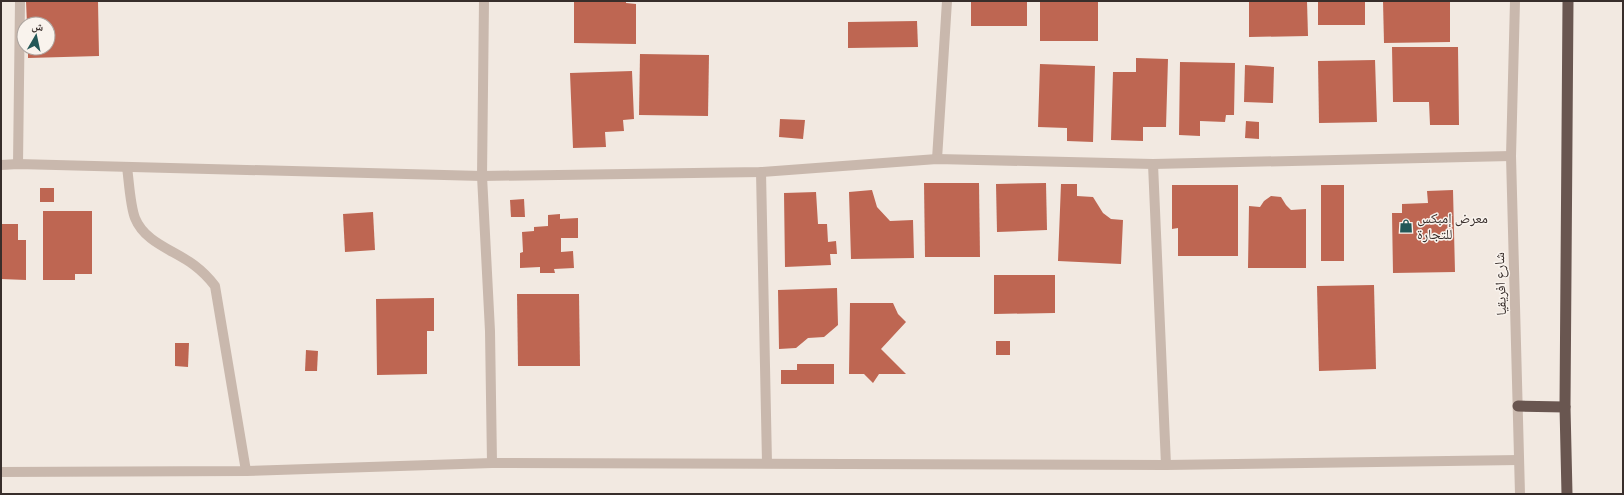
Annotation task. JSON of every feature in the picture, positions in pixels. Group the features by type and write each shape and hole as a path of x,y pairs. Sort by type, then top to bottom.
{"highway":[{"path":"1567,494 1565,407 1568,1"},
{"path":"1518,406 1565,407"}],"street":[{"path":"18,164 20,1"},
{"path":"484,1 482,176 490,331 492,463"},
{"path":"937,159 947,1"},
{"name":"شارع افريقيا","path":"1515,1 1511,156 1520,494"},
{"path":"1,165 18,164 482,176 761,172 937,159 1153,164 1511,156"},
{"path":"1153,164 1166,465"},
{"path":"126,167 135,217 140,227 152,239 193,264 207,276 215,286 246,471"},
{"path":"761,172 767,463"},
{"path":"1,472 246,471 492,463 1166,465 1519,460"}],"building":[{"path":"26,1 98,1 99,56 28,58 28,56 56,56 56,16 27,16"},
{"path":"574,1 626,1 626,3 636,4 636,44 574,43"},
{"path":"971,1 1027,1 1027,26 971,26"},
{"path":"1040,1 1098,1 1098,41 1040,41"},
{"path":"1249,1 1307,1 1308,36 1249,37"},
{"path":"1318,1 1365,1 1365,25 1318,25"},
{"path":"1383,1 1450,1 1450,42 1384,43"},
{"path":"917,21 918,47 848,48 848,22"},
{"path":"1392,47 1458,47 1459,125 1430,125 1429,102 1393,102"},
{"path":"640,54 709,55 708,116 639,115"},
{"path":"1136,58 1168,59 1166,127 1143,127 1143,141 1111,140 1113,72 1136,72"},
{"path":"1375,60 1377,122 1319,123 1318,61"},
{"path":"1180,62 1235,63 1234,115 1226,115 1225,122 1200,121 1200,136 1179,135"},
{"path":"1040,64 1095,66 1093,142 1067,141 1067,128 1038,127"},
{"path":"1245,65 1274,67 1273,103 1244,102"},
{"path":"632,71 634,119 623,120 624,131 605,132 606,147 573,148 570,73"},
{"path":"780,119 805,120 803,139 779,137"},
{"path":"1246,121 1259,122 1259,139 1245,138"},
{"path":"924,183 979,183 980,257 925,257"},
{"path":"1046,183 1047,230 997,232 996,184"},
{"path":"1061,184 1077,184 1077,196 1093,197 1103,213 1111,219 1123,220 1121,264 1058,261"},
{"path":"1172,185 1238,185 1238,256 1178,256 1178,228 1172,229"},
{"path":"1321,185 1344,185 1344,261 1321,261"},
{"path":"40,188 54,188 54,202 40,202"},
{"path":"872,190 877,207 890,221 913,220 914,258 851,259 849,192"},
{"path":"1453,190 1455,272 1393,273 1392,213 1402,213 1402,204 1428,203 1427,191"},
{"path":"816,192 818,224 827,224 828,242 836,241 837,254 830,254 831,265 785,267 784,193"},
{"path":"1271,196 1281,197 1291,210 1306,209 1306,268 1248,268 1249,206 1260,207 1264,201"},
{"path":"524,199 525,217 511,217 510,200"},
{"path":"43,211 92,211 92,274 75,274 75,280 43,280"},
{"path":"373,212 375,250 345,252 343,214"},
{"path":"560,214 560,219 578,218 578,238 561,238 561,252 573,251 574,268 554,269 555,273 540,273 540,267 520,268 520,253 523,252 522,232 534,231 534,227 548,226 548,215"},
{"path":"1,224 18,224 18,240 26,240 26,280 1,279"},
{"path":"994,275 1055,275 1055,313 994,314"},
{"path":"1374,285 1376,369 1319,371 1317,286"},
{"path":"837,288 838,325 824,337 808,338 796,348 779,349 778,290"},
{"path":"517,294 579,294 580,366 518,366"},
{"path":"434,298 434,331 427,331 427,374 377,375 376,299"},
{"path":"850,303 893,303 898,314 906,322 881,349 906,374 879,374 873,383 864,374 849,374"},
{"path":"996,341 1010,341 1010,355 996,355"},
{"path":"175,343 189,343 188,367 175,366"},
{"path":"306,350 318,351 317,371 305,371"},
{"path":"797,364 834,364 834,384 781,384 781,370 797,370"}],"place":[{"name":"معرض إمبكس للتجارة","path":"1406,226"}]}
